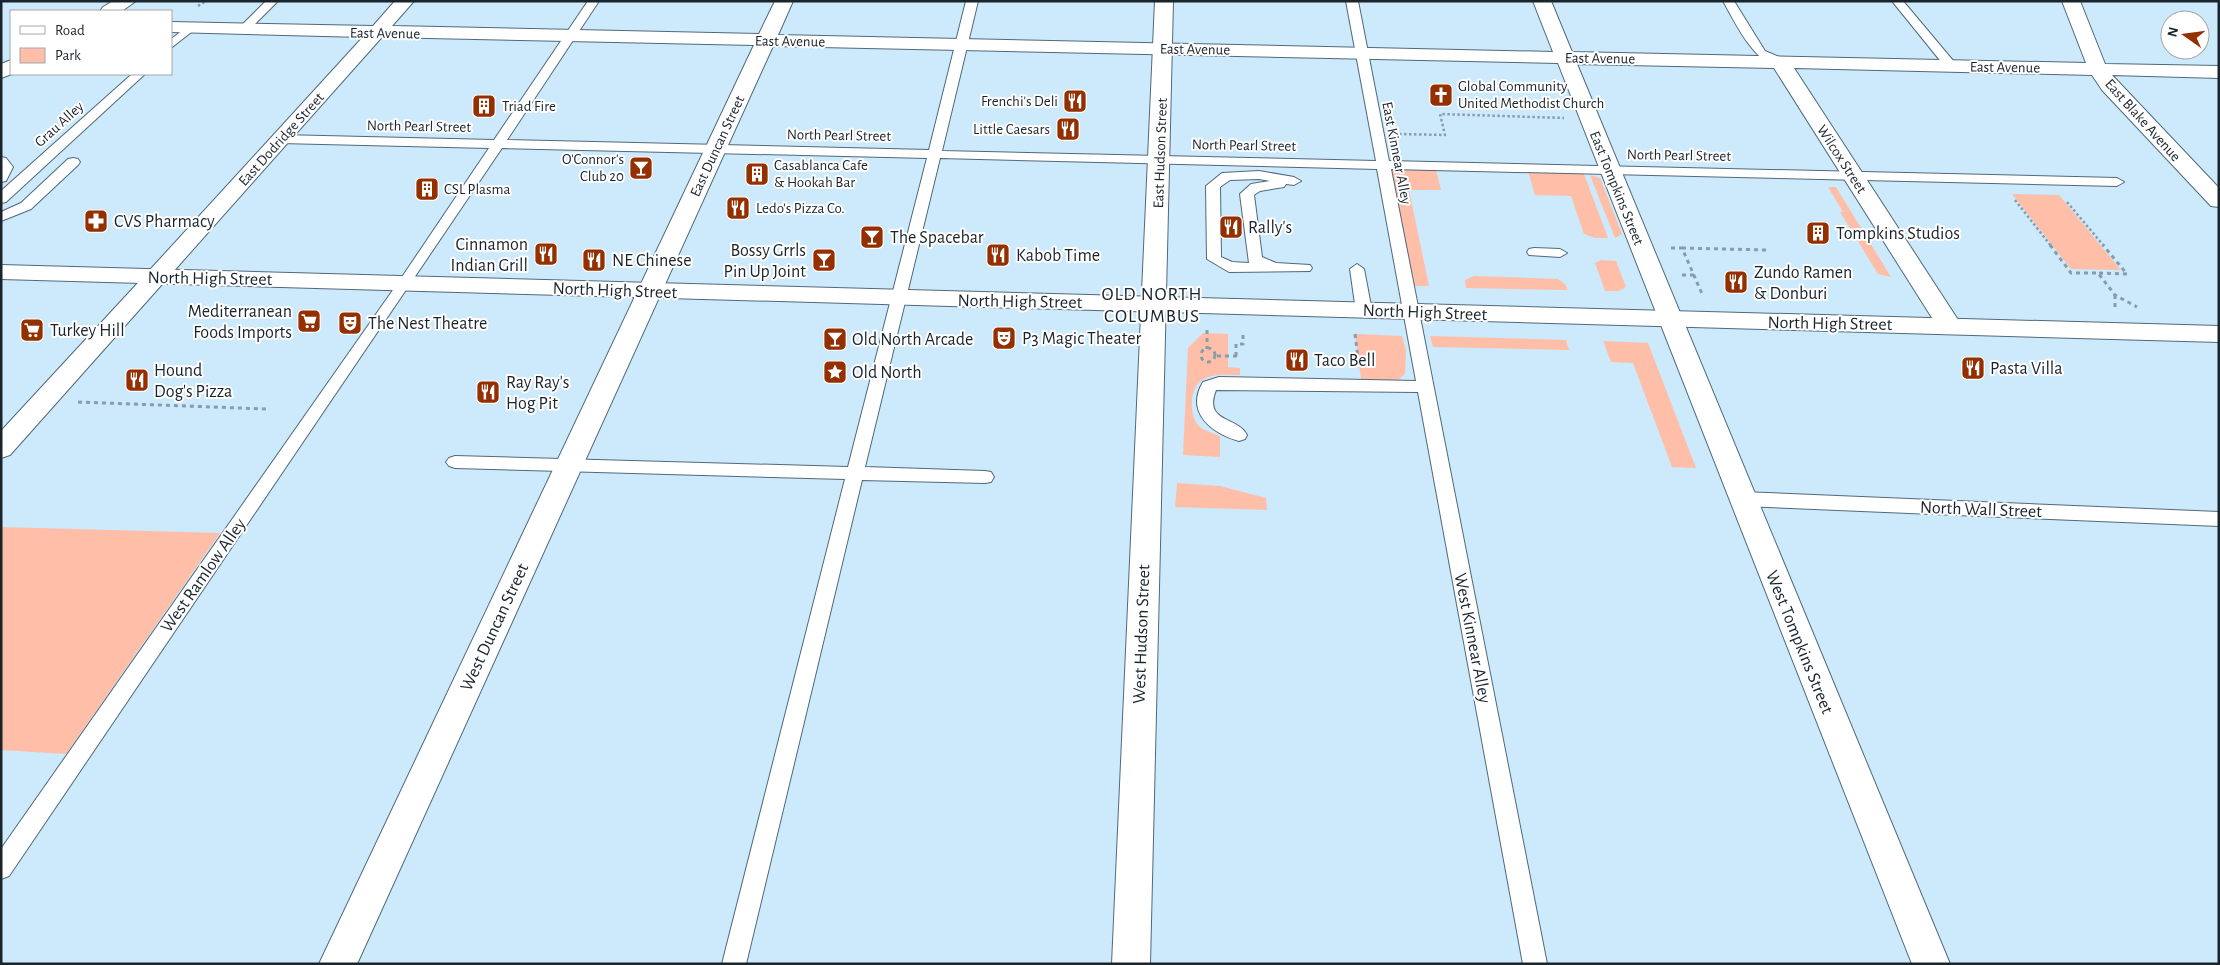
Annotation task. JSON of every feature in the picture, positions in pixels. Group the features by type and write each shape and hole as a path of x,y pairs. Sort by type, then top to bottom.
{"street":[{"path":"111,10 127,1"},
{"name":"East Dodridge Street","path":"1,448 405,1"},
{"name":"East Duncan Street","path":"650,291 784,1"},
{"name":"East Hudson Street","path":"1152,304 1160,159 1164,1"},
{"name":"East Tompkins Street","path":"1542,1 1670,320"},
{"name":"East Blake Avenue","path":"2071,1 2098,69 2109,86 2217,198"},
{"name":"East Avenue","path":"181,27 377,33 1163,48 2219,72"},
{"name":"Wilcox Street","path":"1780,62 1950,326"},
{"name":"North High Street","path":"1,272 2219,334"},
{"name":"West Duncan Street","path":"338,964 650,291"},
{"name":"West Hudson Street","path":"1131,964 1152,304"},
{"name":"West Tompkins Street","path":"1670,320 1930,964"}],"lane":[{"path":"244,29 273,1"},
{"name":"West Ramlow Alley","path":"1,868 406,283 594,1"},
{"path":"734,964 972,1"},
{"name":"East Kinnear Alley","path":"1352,1 1411,312"},
{"name":"Wilcox Street","path":"1728,1 1761,53 1780,62"},
{"path":"1897,1 1951,66"},
{"path":"172,43 181,27"},
{"name":"Grau Alley","path":"1,199 138,75"},
{"name":"North Pearl Street","path":"280,139 2117,182"},
{"path":"1,161 6,167 1,178"},
{"path":"1,217 26,206 73,162"},
{"path":"1280,268 1255,260 1247,194 1256,187 1294,181 1259,176 1227,176 1213,186 1214,259 1229,267 1280,268 1305,268"},
{"path":"1534,252 1560,253"},
{"path":"1358,269 1364,311"},
{"name":"West Kinnear Alley","path":"1411,312 1535,964"},
{"path":"1239,435 1212,419 1206,412 1203,403 1209,386 1219,383 1425,387"},
{"path":"455,462 985,477"},
{"name":"North Wall Street","path":"1742,499 2219,519"}],"path":[{"path":"1377,134 1445,135 1440,114 1567,118"},
{"path":"1999,179 2071,273 2127,274 2066,200"},
{"path":"1664,248 1766,250"},
{"path":"1682,248 1704,297"},
{"path":"2098,273 2115,295 2142,310"},
{"path":"1675,275 1694,275"},
{"path":"2115,295 2115,309"},
{"path":"1207,329 1208,349"},
{"path":"1208,349 1200,354 1203,359 1210,361 1217,356 1238,356 1236,344 1244,344 1243,330"},
{"path":"1208,349 1215,352 1217,356"},
{"path":"70,402 266,409"}],"green space":[{"path":"1388,169 1436,170 1441,190 1409,190 1429,286 1415,286 1411,283"},
{"path":"1528,171 1584,174 1608,238 1595,238 1584,234 1571,196 1535,195"},
{"path":"1590,175 1600,178 1622,234 1615,238"},
{"path":"1828,187 1836,187 1891,277 1878,274 1840,212 1843,212"},
{"path":"2012,194 2059,195 2121,270 2071,269"},
{"path":"1601,260 1616,261 1626,287 1619,291 1605,291 1595,263"},
{"path":"1474,276 1558,279 1565,284 1568,290 1466,288 1465,280"},
{"path":"1203,333 1228,334 1228,367 1240,368 1240,375 1216,375 1202,380 1193,395 1193,416 1199,426 1220,436 1220,457 1183,455 1188,348"},
{"path":"1355,334 1402,336 1406,351 1405,374 1398,380 1361,379"},
{"path":"1430,336 1566,340 1569,350 1433,347"},
{"path":"1603,341 1648,343 1696,468 1672,467 1633,363 1611,362"},
{"path":"1177,483 1220,486 1266,498 1267,510 1175,507"},
{"path":"1,527 220,533 66,754 1,750"}],"place":[{"name":"Global Community United Methodist Church","path":"1441,95"},
{"name":"Frenchi's Deli","path":"1075,101"},
{"name":"Triad Fire","path":"484,106"},
{"name":"Little Caesars","path":"1068,129"},
{"name":"O'Connor's Club 20","path":"641,168"},
{"name":"Casablanca Cafe & Hookah Bar","path":"757,174"},
{"name":"CSL Plasma","path":"427,189"},
{"name":"Ledo's Pizza Co.","path":"738,208"},
{"name":"CVS Pharmacy","path":"96,221"},
{"name":"Rally's","path":"1231,227"},
{"name":"Tompkins Studios","path":"1818,233"},
{"name":"The Spacebar","path":"872,237"},
{"name":"Cinnamon Indian Grill","path":"546,254"},
{"name":"Kabob Time","path":"998,255"},
{"name":"NE Chinese","path":"594,260"},
{"name":"Bossy Grrls Pin Up Joint","path":"824,260"},
{"name":"Zundo Ramen & Donburi","path":"1736,282"},
{"name":"Mediterranean Foods Imports","path":"309,321"},
{"name":"The Nest Theatre","path":"350,323"},
{"name":"Turkey Hill","path":"32,330"},
{"name":"P3 Magic Theater","path":"1004,338"},
{"name":"Old North Arcade","path":"835,339"},
{"name":"Taco Bell","path":"1297,360"},
{"name":"Pasta Villa","path":"1973,368"},
{"name":"Old North","path":"835,372"},
{"name":"Hound Dog's Pizza","path":"137,380"},
{"name":"Ray Ray's Hog Pit","path":"488,392"}],"district":[{"name":"OLD NORTH COLUMBUS","path":"1152,304"}]}
